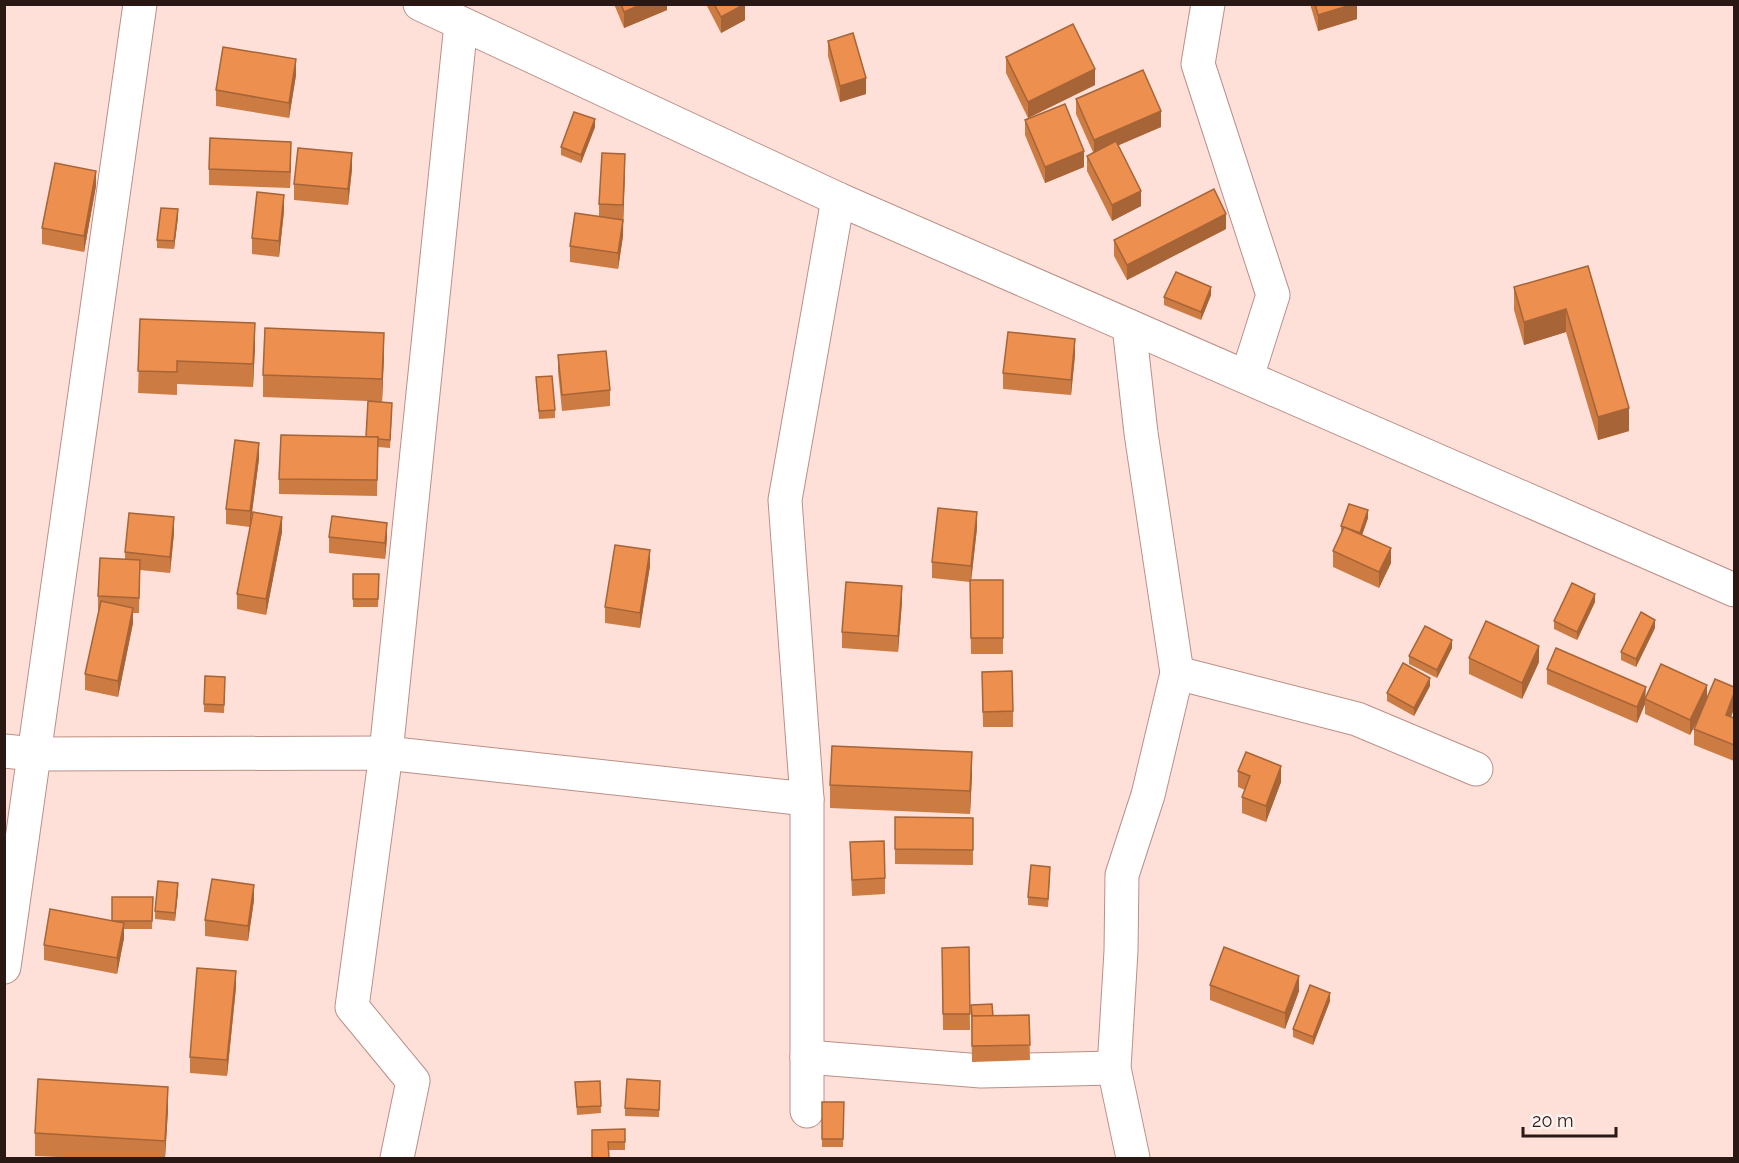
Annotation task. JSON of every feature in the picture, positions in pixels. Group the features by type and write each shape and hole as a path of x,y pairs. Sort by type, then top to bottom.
{"street":[{"path":"4,967 20,752 140,4"},
{"path":"420,4 838,199 1734,590"},
{"path":"1208,4 1198,64 1273,295 1247,377"},
{"path":"398,1158 413,1081 352,1007 386,753 461,24"},
{"path":"807,1112 807,799 786,500 838,199"},
{"path":"1129,326 1141,433 1177,674 1148,795 1122,875 1121,951 1114,1068 1133,1158"},
{"path":"1177,674 1357,719 1476,769"},
{"path":"20,752 386,753 807,799"},
{"path":"807,1057 981,1071 1114,1068"}],"building":[{"path":"621,4 642,4 624,12"},
{"path":"714,4 745,4 721,17"},
{"path":"1315,4 1354,4 1318,15"},
{"path":"1073,24 1095,69 1028,102 1006,57"},
{"path":"853,33 866,78 840,86 828,41"},
{"path":"223,47 296,59 289,103 216,90"},
{"path":"1143,70 1161,111 1094,140 1076,99"},
{"path":"1065,104 1084,151 1045,167 1025,120"},
{"path":"574,112 595,119 581,155 561,147"},
{"path":"210,138 291,142 290,172 209,169"},
{"path":"1116,141 1141,191 1112,205 1087,156"},
{"path":"298,148 352,153 348,189 294,184"},
{"path":"602,153 625,154 623,205 599,204"},
{"path":"55,163 96,171 84,236 42,228"},
{"path":"1214,189 1226,214 1127,265 1114,240"},
{"path":"257,192 284,195 279,241 252,238"},
{"path":"161,208 178,209 174,241 157,240"},
{"path":"575,213 623,220 618,253 570,246"},
{"path":"1588,266 1629,408 1598,417 1566,309 1524,322 1514,287"},
{"path":"1176,272 1211,287 1201,312 1164,297"},
{"path":"140,319 255,323 253,364 177,361 177,372 138,371"},
{"path":"265,328 384,333 382,379 263,375"},
{"path":"1008,332 1075,339 1071,380 1003,373"},
{"path":"606,351 610,390 562,395 558,355"},
{"path":"552,376 555,410 539,411 536,377"},
{"path":"368,401 392,403 390,440 366,437"},
{"path":"281,435 378,437 377,480 279,479"},
{"path":"235,440 259,443 250,511 226,509"},
{"path":"1349,504 1368,510 1360,533 1341,526"},
{"path":"938,508 977,512 971,566 932,562"},
{"path":"253,512 282,517 266,599 237,594"},
{"path":"129,513 174,517 170,557 125,552"},
{"path":"332,516 387,523 385,543 329,537"},
{"path":"1344,527 1391,548 1379,572 1333,551"},
{"path":"615,545 650,550 640,613 605,607"},
{"path":"100,558 140,560 139,598 98,596"},
{"path":"353,574 379,574 378,599 353,599"},
{"path":"970,580 1003,580 1003,638 971,638"},
{"path":"846,582 902,586 898,636 842,632"},
{"path":"1572,583 1595,594 1577,632 1554,621"},
{"path":"101,601 133,608 118,681 85,674"},
{"path":"1641,612 1655,620 1636,659 1621,652"},
{"path":"1486,621 1539,646 1522,683 1469,658"},
{"path":"1425,626 1452,640 1437,670 1409,656"},
{"path":"1556,648 1646,687 1637,707 1547,669"},
{"path":"1403,663 1430,678 1414,708 1387,693"},
{"path":"1661,664 1707,685 1690,720 1645,699"},
{"path":"1012,671 1013,711 983,712 982,672"},
{"path":"205,676 225,677 224,705 204,704"},
{"path":"1715,679 1734,687 1726,715 1734,718 1734,745 1694,729"},
{"path":"832,746 972,752 970,791 830,785"},
{"path":"1246,752 1281,766 1266,806 1242,797 1250,776 1238,771"},
{"path":"895,817 973,818 973,850 895,849"},
{"path":"884,841 885,878 852,880 850,842"},
{"path":"1031,865 1050,867 1048,899 1028,897"},
{"path":"212,879 254,885 248,926 205,920"},
{"path":"158,881 178,883 175,913 155,911"},
{"path":"112,897 153,897 152,921 112,921"},
{"path":"50,909 124,923 117,958 44,945"},
{"path":"969,947 970,1014 943,1014 942,948"},
{"path":"1224,947 1299,976 1285,1013 1210,985"},
{"path":"197,968 236,971 227,1060 190,1057"},
{"path":"1310,985 1330,993 1313,1037 1293,1029"},
{"path":"992,1004 993,1016 972,1016 971,1005"},
{"path":"1029,1015 1030,1045 972,1046 972,1016"},
{"path":"38,1079 168,1087 165,1141 35,1133"},
{"path":"627,1079 660,1081 659,1110 625,1108"},
{"path":"600,1081 601,1106 577,1107 575,1082"},
{"path":"822,1102 844,1102 843,1139 822,1139"},
{"path":"625,1129 625,1142 608,1142 609,1158 592,1158 592,1130"}]}
